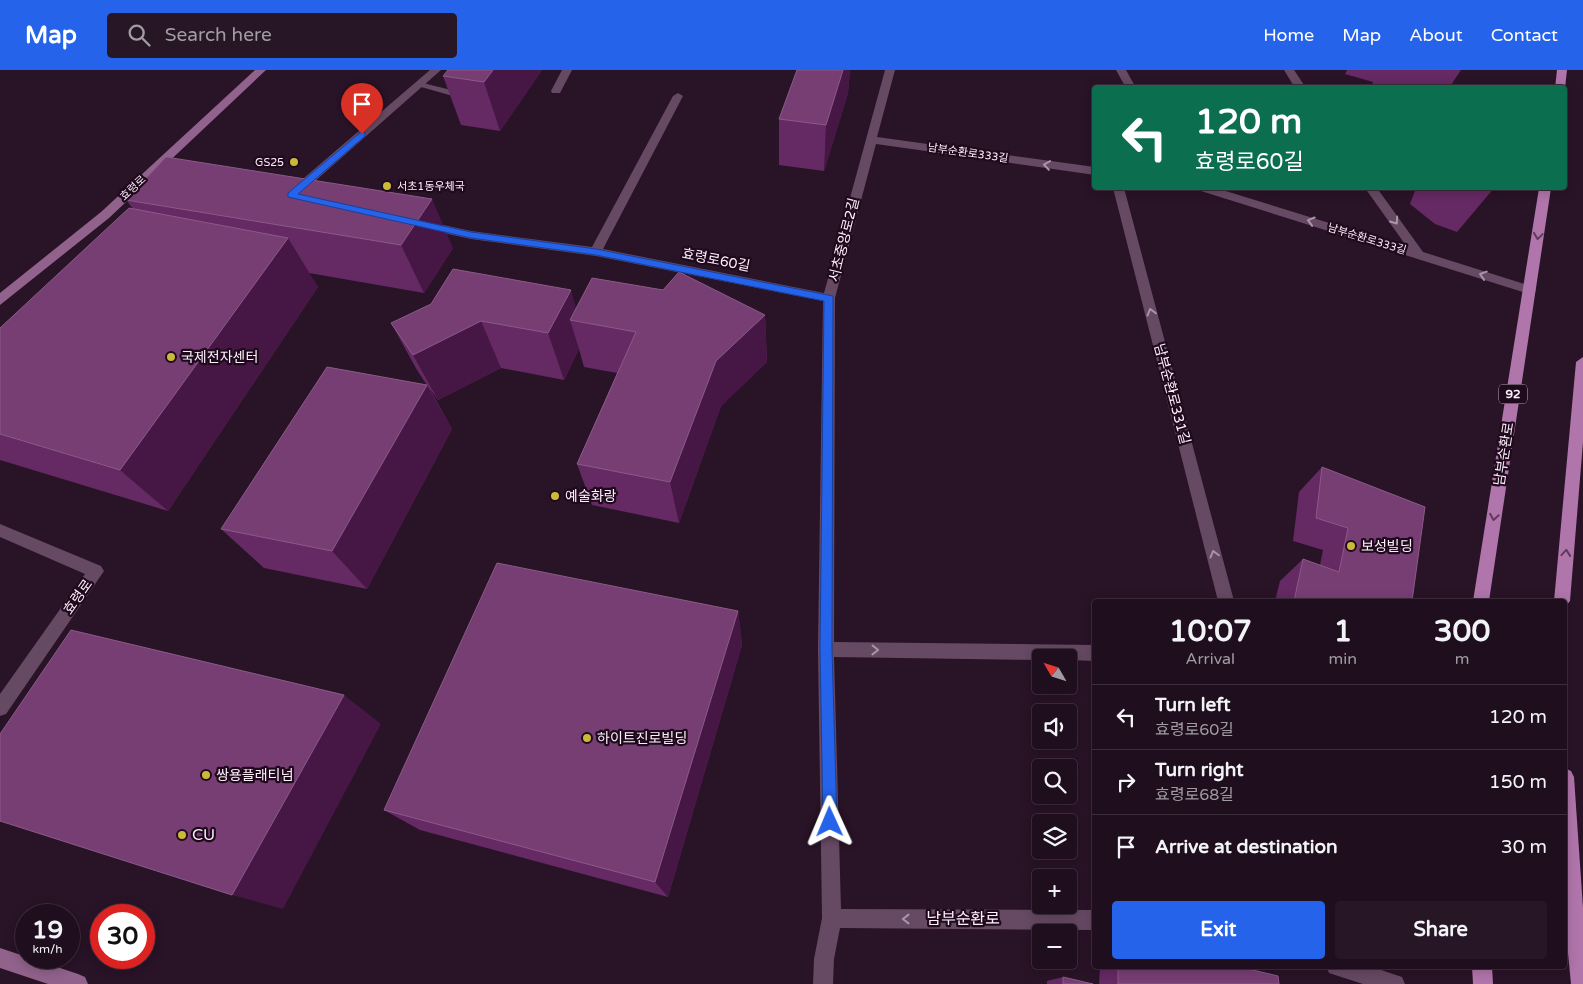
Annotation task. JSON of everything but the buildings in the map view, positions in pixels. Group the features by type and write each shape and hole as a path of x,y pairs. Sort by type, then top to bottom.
{"main road":[{"name":"효령로","path":"0,300 105,215 261,70"},
{"path":"1560,85 1562,70"},
{"name":"남부순환로","path":"1480,599 1545,190"},
{"path":"1562,599 1583,362"},
{"path":"1567,808 1574,916 1581,984"},
{"path":"0,958 78,984"},
{"path":"1482,969 1483,984"}],"street":[{"path":"310,199 286,194 436,70"},
{"path":"419,85 460,95 472,91 490,70"},
{"path":"556,91 567,70"},
{"name":"서초중앙로2길","path":"823,984 824,960 832,918 826,649 829,298 890,70"},
{"path":"1121,70 1129,85"},
{"path":"1289,70 1299,85"},
{"path":"596,252 678,96"},
{"name":"남부순환로333길","path":"871,140 1092,171"},
{"path":"159,163 178,168"},
{"name":"남부순환로331길","path":"1119,190 1225,599"},
{"name":"남부순환로333길","path":"1211,190 1530,290"},
{"path":"1372,190 1418,255"},
{"name":"효령로60길","path":"414,222 471,235 596,252 829,298"},
{"name":"효령로","path":"0,530 96,571 0,708"},
{"path":"826,649 1092,653"},
{"name":"남부순환로","path":"832,918 1092,920"},
{"path":"1346,969 1395,984"}],"place":[{"name":"GS25","path":"294,162"},
{"name":"서초1동우체국","path":"387,186"},
{"name":"국제전자센터","path":"171,357"},
{"name":"예술화랑","path":"555,496"},
{"name":"보성빌딩","path":"1351,546"},
{"name":"하이트진로빌딩","path":"587,738"},
{"name":"쌍용플래티넘","path":"206,775"},
{"name":"CU","path":"182,835"}],"route":[{"path":"362,134 291,195 471,235 596,252 829,298 826,649 830,822"}]}
